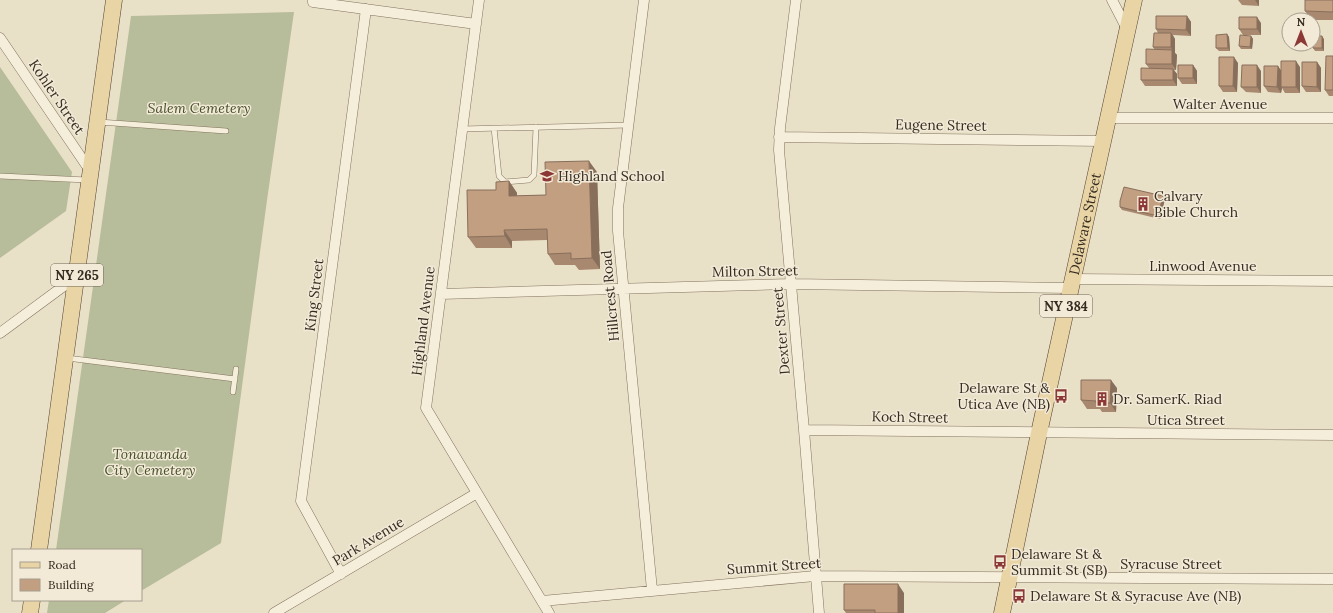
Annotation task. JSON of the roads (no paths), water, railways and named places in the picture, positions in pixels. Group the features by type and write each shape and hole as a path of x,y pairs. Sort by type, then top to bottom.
{"main road":[{"name":"NY 265","path":"39,549 114,0"},
{"name":"Delaware Street","path":"1002,613 1071,284 1134,0"},
{"path":"30,613 32,601"}],"street":[{"name":"Highland Avenue","path":"479,0 426,408 549,613"},
{"name":"Hillcrest Road","path":"644,0 618,208 618,231 652,590"},
{"name":"Dexter Street","path":"796,0 779,137 779,150 819,613"},
{"path":"1112,0 1127,29"},
{"path":"313,1 476,24"},
{"name":"King Street","path":"341,574 301,501 366,9"},
{"name":"Kohler Street","path":"0,38 91,176"},
{"name":"Walter Avenue","path":"1108,118 1333,118"},
{"name":"Eugene Street","path":"779,137 1103,141"},
{"path":"0,333 76,278"},
{"name":"Linwood Avenue","path":"1071,284 1333,281"},
{"name":"Milton Street","path":"441,294 791,284 1071,284"},
{"name":"Koch Street","path":"804,430 1039,433"},
{"name":"Utica Street","path":"1039,433 1333,435"},
{"name":"Park Avenue","path":"274,613 477,493"},
{"name":"Summit Street","path":"542,601 815,576 1010,577"},
{"name":"Syracuse Street","path":"1010,577 1333,579"}],"lane":[{"path":"98,122 226,131"},
{"path":"462,129 629,124"},
{"path":"494,128 499,176 505,182 529,180 534,174 536,127"},
{"path":"0,176 91,176"},
{"path":"66,358 235,380"},
{"path":"233,392 236,369"}],"place":[{"name":"Highland School","path":"547,176"},
{"name":"Calvary Bible Church","path":"1143,204"},
{"name":"Delaware St & Utica Ave (NB)","path":"1061,396"},
{"name":"Dr. SamerK. Riad","path":"1102,399"},
{"name":"Delaware St & Summit St (SB)","path":"1000,562"},
{"name":"Delaware St & Syracuse Ave (NB)","path":"1019,596"}],"park label":[{"name":"Salem Cemetery","path":"199,108"},
{"name":"Tonawanda City Cemetery","path":"150,462"}]}
